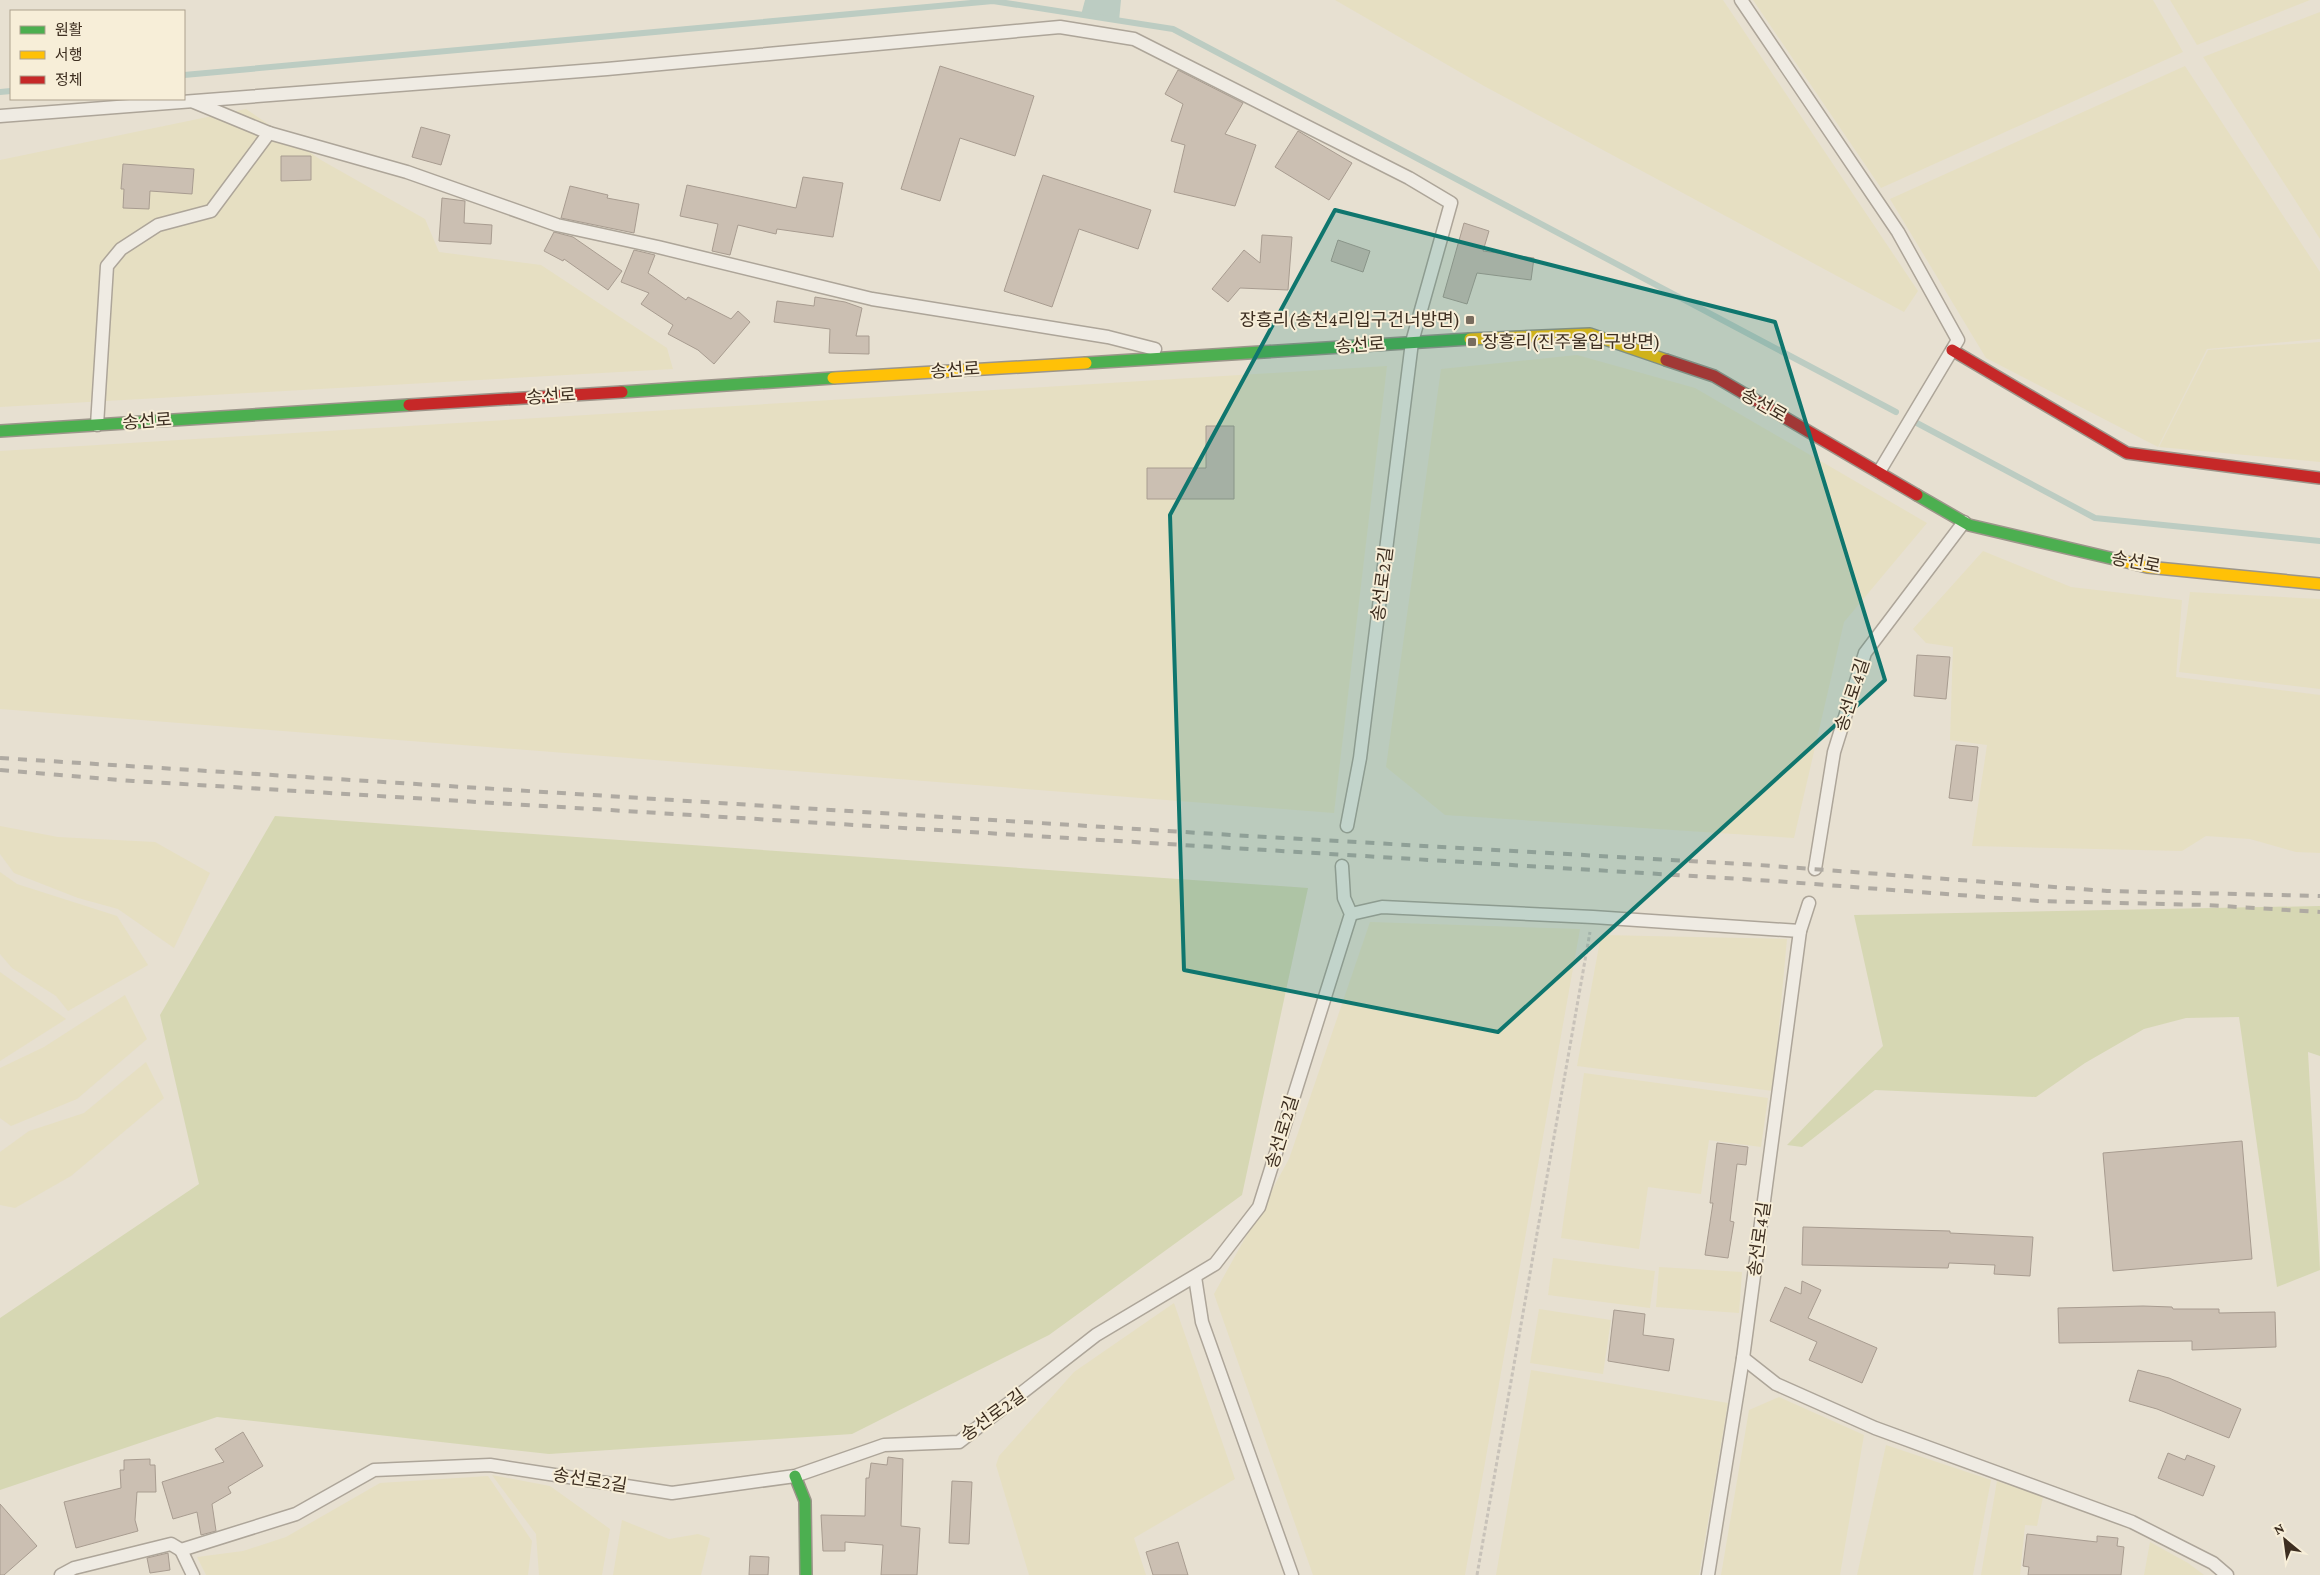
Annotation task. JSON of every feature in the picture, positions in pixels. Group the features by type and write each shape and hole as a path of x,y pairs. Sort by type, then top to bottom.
{"street":[{"name":"송선로","path":"0,431 1181,356 1412,342 1590,334 1714,376 1964,522 2148,567 2320,584"},
{"path":"1952,350 2127,453 2320,478"},
{"path":"795,1476 805,1501 806,1575"}],"lane":[{"path":"1741,0 1898,232 1958,340 1879,472"},
{"name":"송선로2길","path":"192,101 607,69 1060,27 1134,40 1409,178 1451,203 1412,342 1360,758 1346,826"},
{"path":"0,116 192,101 269,133 407,172 557,226 658,247 872,299 1108,337 1181,356"},
{"path":"97,424 106,266 121,249 158,225 211,211 269,133"},
{"name":"송선로4길","path":"1815,869 1834,752 1865,653 1964,522"},
{"path":"1342,866 1344,898 1351,914 1382,907 1593,917 1800,931"},
{"name":"송선로4길","path":"1708,1575 1743,1358 1800,931 1809,903"},
{"name":"송선로2길","path":"61,1575 74,1568 171,1544 181,1550 296,1514 374,1470 490,1465 672,1493 795,1476 884,1445 959,1442 1096,1335 1215,1264 1259,1207 1351,914"},
{"path":"1195,1277 1202,1322 1292,1575"},
{"path":"1743,1358 1776,1384 1875,1428 2132,1522 2213,1563 2227,1575"},
{"path":"181,1550 193,1575"}],"path":[{"path":"1477,1575 1593,917"}],"highlighted area":[{"path":"1335,210 1775,322 1885,680 1498,1032 1184,970 1170,515"}],"shaded area":[{"path":"1085,0 1121,0 1119,21 1081,15"},
{"path":"1335,0 1723,0 1918,291 1904,312 1484,86"},
{"path":"1753,0 2153,0 2183,52 1881,188"},
{"path":"2170,0 2310,0 2197,45"},
{"path":"2320,12 2320,239 2203,57"},
{"path":"2185,66 2320,272 2320,339 2207,349 2158,447 1986,358 1890,199"},
{"path":"246,109 321,160 425,219 439,252 541,265 667,348 673,369 0,407 0,160"},
{"path":"2320,342 2320,462 2159,447 2208,350"},
{"path":"1577,355 1695,388 1927,523 1844,622 1794,838 1445,815 1386,767 1441,369"},
{"path":"1387,366 1334,813 0,709 0,451"},
{"path":"1983,551 2071,587 2182,600 2176,677 2320,695 2320,853 2296,852 2250,839 2206,836 2182,851 1972,846 1987,745 1950,740 1953,647 1926,643 1913,629"},
{"path":"2190,592 2320,599 2320,689 2179,672"},
{"path":"0,826 58,837 155,842 210,873 174,948 118,909 78,898 14,873 0,854"},
{"path":"0,872 17,884 117,916 148,965 68,1011 56,996 12,968 0,954"},
{"path":"1370,922 1580,929 1465,1575 1313,1575 1214,1294 1289,1159"},
{"path":"1601,935 1787,939 1773,1091 1577,1066"},
{"path":"0,972 66,1019 0,1061"},
{"path":"125,995 147,1039 77,1099 11,1126 0,1118 0,1068 44,1047"},
{"path":"146,1062 164,1098 71,1176 15,1208 0,1205 0,1152 29,1131 84,1113"},
{"path":"1584,1073 1768,1098 1761,1147 1709,1140 1701,1194 1648,1187 1639,1249 1561,1238"},
{"path":"1553,1258 1655,1271 1650,1308 1548,1295"},
{"path":"1659,1267 1742,1272 1739,1313 1656,1307"},
{"path":"1174,1303 1235,1479 1134,1538 1146,1575 1029,1575 996,1465 999,1456 1074,1372"},
{"path":"1539,1309 1611,1320 1603,1374 1530,1363"},
{"path":"1531,1370 1728,1403 1699,1575 1496,1575"},
{"path":"1779,1397 1864,1435 1840,1575 1721,1575 1749,1410"},
{"path":"1886,1445 1991,1480 1973,1575 1857,1575"},
{"path":"492,1475 550,1486 610,1529 602,1575 539,1575 536,1534"},
{"path":"488,1476 532,1541 528,1575 206,1575 197,1557 243,1551 286,1537 380,1483"},
{"path":"1997,1481 2043,1497 2037,1526 2025,1525 2020,1575 1981,1575"},
{"path":"622,1520 669,1539 698,1534 710,1538 701,1575 613,1575"},
{"path":"2150,1542 2188,1563 2204,1575 2144,1575"}],"green space":[{"path":"275,816 1308,888 1242,1195 1049,1335 852,1434 549,1454 217,1417 0,1490 0,1318 199,1184 160,1015"},
{"path":"2320,906 2320,1056 2308,1052 2320,1270 2277,1287 2239,1017 2186,1018 2144,1029 2085,1063 2036,1097 1875,1090 1802,1147 1787,1145 1883,1046 1854,915"}],"building":[{"path":"940,66 1034,96 1015,156 960,138 940,201 901,189"},
{"path":"1178,70 1243,103 1225,134 1256,145 1235,206 1174,192 1185,145 1171,141 1183,104 1165,94"},
{"path":"421,127 450,135 441,165 412,157"},
{"path":"1298,131 1352,163 1329,200 1275,167"},
{"path":"281,156 311,156 311,180 281,181"},
{"path":"123,164 194,169 192,194 150,191 149,209 123,208 124,189 121,189"},
{"path":"1043,175 1151,210 1138,249 1079,229 1052,307 1004,291"},
{"path":"803,177 843,183 833,237 777,229 776,234 738,225 730,255 712,251 718,224 680,216 687,185 796,208"},
{"path":"570,186 608,195 607,198 639,204 634,233 561,218"},
{"path":"442,198 465,201 464,223 492,225 491,244 439,241"},
{"path":"1464,223 1489,231 1483,251 1534,258 1531,280 1477,273 1467,304 1443,297"},
{"path":"554,232 573,237 622,271 608,290 564,259 563,261 544,251"},
{"path":"1262,235 1292,237 1288,290 1240,288 1228,302 1212,289 1244,250 1260,263"},
{"path":"1338,240 1370,251 1363,272 1331,261"},
{"path":"634,250 655,255 648,273 686,300 688,297 731,319 738,311 750,322 714,364 698,350 668,334 673,325 641,304 649,293 621,282"},
{"path":"815,297 845,302 862,308 856,336 869,336 869,354 829,353 830,329 774,322 777,301 814,306"},
{"path":"1206,426 1234,426 1234,499 1147,499 1147,468 1206,468"},
{"path":"1917,655 1950,657 1946,699 1914,696"},
{"path":"1956,745 1978,747 1972,801 1949,798"},
{"path":"2242,1141 2252,1259 2113,1271 2103,1153"},
{"path":"1717,1143 1748,1147 1746,1165 1737,1164 1730,1221 1734,1222 1728,1258 1705,1255 1713,1203 1710,1203"},
{"path":"1803,1227 1950,1231 1950,1233 2033,1237 2030,1276 1994,1274 1995,1265 1949,1263 1948,1268 1802,1265"},
{"path":"1802,1281 1821,1290 1808,1318 1877,1348 1862,1383 1809,1360 1817,1342 1770,1321 1785,1287 1801,1294"},
{"path":"2172,1307 2173,1309 2219,1309 2219,1313 2275,1312 2276,1347 2192,1350 2192,1341 2059,1343 2058,1308"},
{"path":"1614,1310 1645,1314 1643,1335 1674,1339 1669,1371 1608,1361"},
{"path":"2138,1370 2169,1378 2241,1409 2229,1438 2157,1409 2129,1401"},
{"path":"243,1432 263,1466 228,1487 231,1493 212,1504 216,1531 201,1535 197,1512 173,1519 162,1482 224,1462 215,1449"},
{"path":"2168,1453 2185,1460 2187,1455 2215,1466 2203,1496 2158,1478"},
{"path":"888,1457 903,1459 901,1526 920,1528 917,1575 881,1575 883,1545 845,1542 845,1551 823,1551 821,1515 865,1516 866,1478 869,1478 871,1463 887,1465"},
{"path":"150,1459 150,1465 155,1465 156,1492 137,1492 135,1520 138,1531 76,1548 64,1502 121,1488 120,1470 124,1470 124,1460"},
{"path":"952,1481 972,1482 969,1544 949,1543"},
{"path":"0,1504 37,1546 4,1575 0,1575"},
{"path":"2027,1534 2097,1542 2097,1536 2118,1538 2117,1546 2124,1547 2121,1575 2028,1575 2029,1567 2023,1566"},
{"path":"1178,1542 1188,1575 1153,1575 1146,1552"},
{"path":"168,1553 170,1570 150,1573 147,1558"},
{"path":"750,1556 769,1557 768,1575 749,1575"}],"waterway":[{"path":"185,75 993,1 1173,29 1896,412"},
{"path":"0,92 10,91"},
{"path":"1915,422 2095,518 2320,541"}],"railway":[{"path":"0,758 1232,835 1759,865 2107,891 2320,896"},
{"path":"0,770 133,781 1774,881 2038,901 2206,905 2320,912"}],"traffic: fast":[{"path":"1086,363 1470,339"},
{"path":"622,392 833,378"},
{"path":"0,431 409,405"},
{"path":"1917,495 1969,525 2123,561"},
{"path":"795,1476 805,1501 806,1575"}],"traffic: slow":[{"path":"1470,339 1590,334 1666,360"},
{"path":"833,378 1086,363"},
{"path":"2123,561 2147,567 2320,584"}],"traffic: jam":[{"path":"1952,350 2127,453 2320,478"},
{"path":"1666,360 1714,376 1917,495"},
{"path":"409,405 622,392"}],"place":[{"name":"장흥리(송천4리입구건너방면)","path":"1470,320"},
{"name":"장흥리(진주울입구방면)","path":"1472,342"}]}
